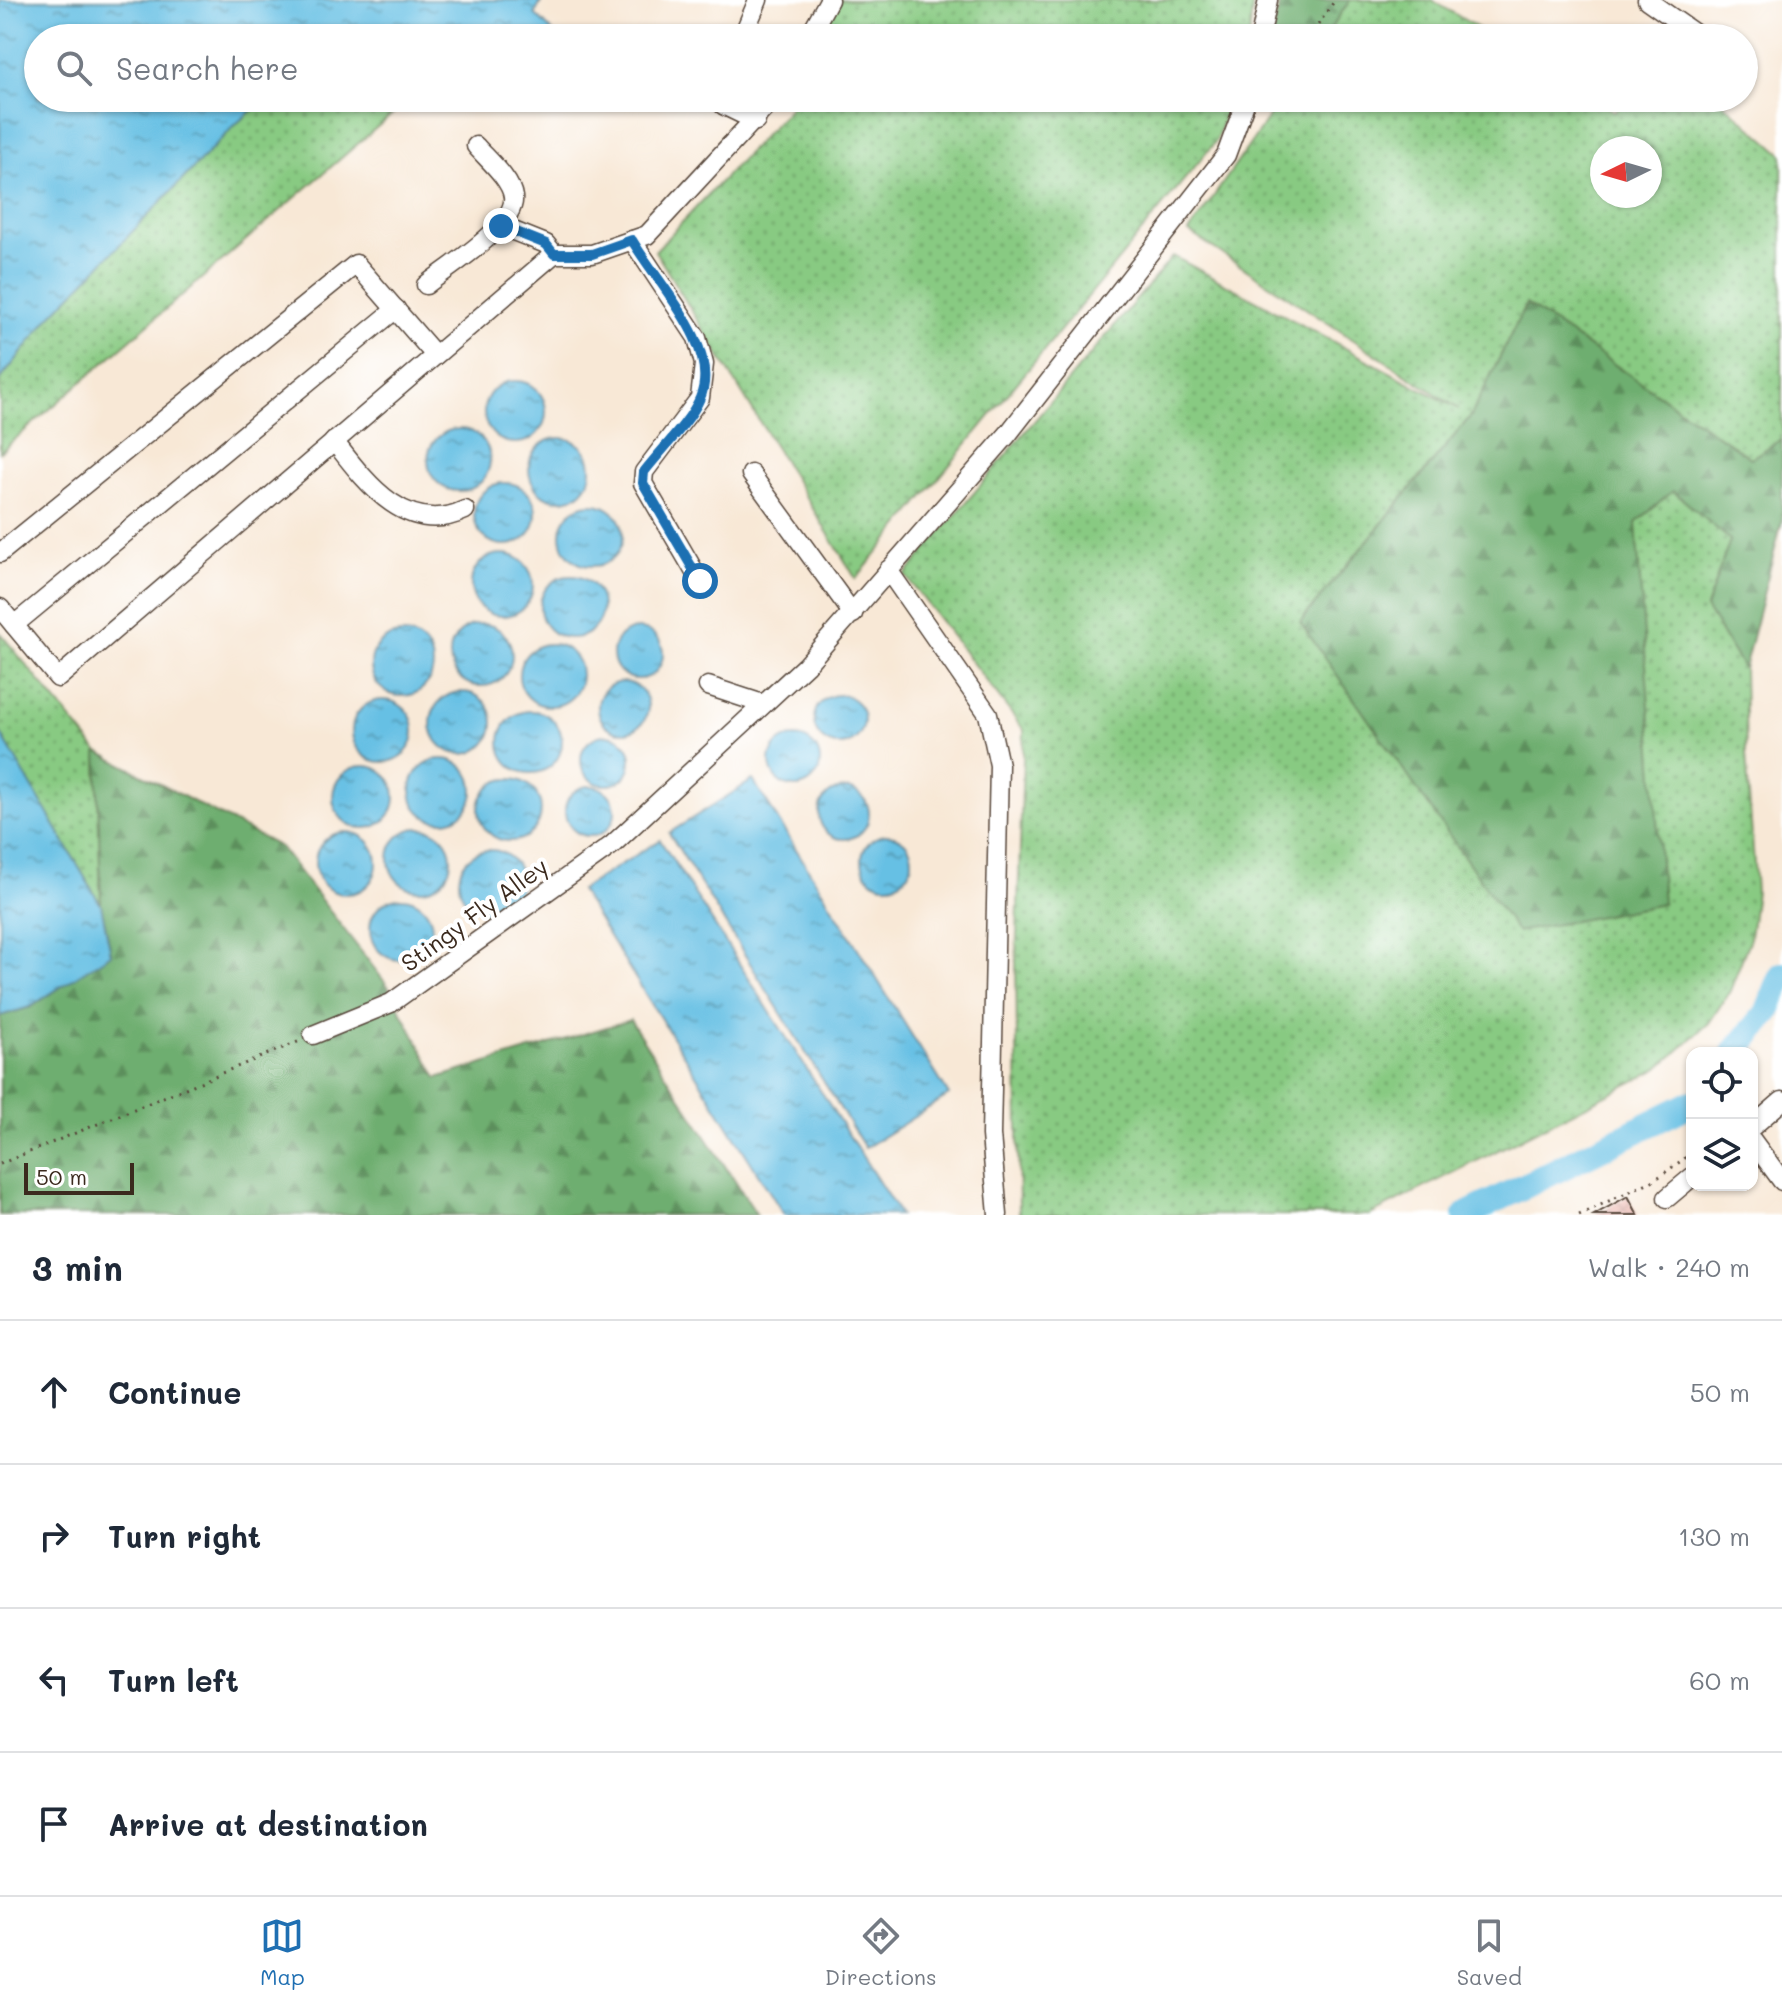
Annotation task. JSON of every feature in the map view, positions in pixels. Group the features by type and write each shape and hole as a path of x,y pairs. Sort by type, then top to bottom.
{"street":[{"path":"748,24 758,0"},
{"path":"816,24 829,0"},
{"path":"1263,24 1268,0"},
{"path":"1647,0 1681,24"},
{"path":"737,112 756,121"},
{"path":"0,608 58,678 554,254 592,254 647,235 763,112"},
{"name":"Stingy Fly Alley","path":"313,1035 391,1003 612,845 763,704 853,614 1008,434 1226,155 1242,112"},
{"path":"426,285 501,226 514,198 510,187 476,146"},
{"path":"501,226 546,244 554,254"},
{"path":"632,240 703,352 700,398 644,472 643,483 700,581"},
{"path":"0,553 356,264 435,355"},
{"path":"14,625 396,309"},
{"path":"334,441 385,501 427,516 465,510"},
{"path":"751,474 853,614"},
{"path":"888,570 988,714 999,765 991,1135 998,1215"},
{"path":"708,686 763,704"},
{"path":"1758,1122 1782,1101"},
{"path":"1758,1148 1782,1181"},
{"path":"1667,1198 1686,1182"}],"path":[{"path":"1319,24 1335,0"},
{"path":"0,1164 313,1035"},
{"path":"1579,1215 1656,1179 1686,1157"}],"green space":[{"path":"839,0 1253,0 1250,24 828,24"},
{"path":"1280,0 1350,0 1334,24 1275,24"},
{"path":"1350,0 1432,0 1471,24 1334,24"},
{"path":"250,112 395,112 0,452 0,380 49,318"},
{"path":"786,112 1225,112 1216,141 856,579 655,251"},
{"path":"1272,112 1734,112 1782,154 1782,439 1751,458 1526,304 1471,416 1300,622 1662,904 1635,523 1673,490 1731,540 1706,608 1744,669 1746,754 1756,891 1750,938 1730,991 1709,1023 1658,1069 1370,1215 1019,1215 1016,963 1024,730 905,575 1173,256 1459,409 1189,232"},
{"path":"1526,304 1751,458 1782,439 1782,521 1744,669 1706,608 1730,540 1673,491 1636,523 1663,904 1517,932 1300,622 1471,416"},
{"path":"0,633 97,751 101,905 0,734"},
{"path":"97,751 280,847 388,986 437,1078 630,1020 757,1215 0,1215 0,1016 31,1007 111,953 101,905"}],"water":[{"path":"0,0 542,0 535,14 545,24 24,24 24,112 250,112 49,318 0,380"},
{"path":"515,381 527,383 537,390 544,400 544,424 537,434 527,441 515,443 503,441 493,434 486,424 484,412 486,400 493,390 503,383"},
{"path":"459,429 471,431 481,438 488,448 488,472 481,482 471,489 459,491 447,489 437,482 430,472 428,460 430,448 437,438 447,431"},
{"path":"560,438 572,440 582,447 589,457 589,481 582,491 572,498 560,500 548,498 538,491 531,481 529,469 531,457 538,447 548,440"},
{"path":"505,483 517,485 527,492 534,502 534,526 527,536 517,543 505,545 493,543 483,536 476,526 474,514 476,502 483,492 493,485"},
{"path":"592,504 604,506 614,513 621,523 621,547 614,557 604,564 592,566 580,564 570,557 563,547 561,535 563,523 570,513 580,506"},
{"path":"502,554 514,556 524,563 531,573 531,597 524,607 514,614 502,616 490,614 480,607 473,597 471,585 473,573 480,563 490,556"},
{"path":"571,576 583,578 593,585 600,595 600,619 593,629 583,636 571,638 559,636 549,629 542,619 540,607 542,595 549,585 559,578"},
{"path":"481,624 493,626 503,633 510,643 510,667 503,677 493,684 481,686 469,684 459,677 452,667 450,655 452,643 459,633 469,626"},
{"path":"638,629 656,636 663,654 656,672 638,679 620,672 613,654 620,636"},
{"path":"402,634 414,636 424,643 431,653 431,677 424,687 414,694 402,696 390,694 380,687 373,677 371,665 373,653 380,643 390,636"},
{"path":"550,644 562,646 572,653 579,663 579,687 572,697 562,704 550,706 538,704 528,697 521,687 519,675 521,663 528,653 538,646"},
{"path":"623,682 641,689 648,707 641,725 623,732 605,725 598,707 605,689"},
{"path":"462,692 474,694 484,701 491,711 491,735 484,745 474,752 462,754 450,752 440,745 433,735 431,723 433,711 440,701 450,694"},
{"path":"839,695 857,702 864,720 857,738 839,745 821,738 814,720 821,702"},
{"path":"383,700 395,702 405,709 412,719 412,743 405,753 395,760 383,762 371,760 361,753 354,743 352,731 354,719 361,709 371,702"},
{"path":"531,711 543,713 553,720 560,730 560,754 553,764 543,771 531,773 519,771 509,764 502,754 500,742 502,730 509,720 519,713"},
{"path":"0,732 101,905 111,954 30,1007 0,1016"},
{"path":"606,735 624,742 631,760 624,778 606,785 588,778 581,760 588,742"},
{"path":"795,737 813,744 820,762 813,780 795,787 777,780 770,762 777,744"},
{"path":"442,759 454,761 464,768 471,778 471,802 464,812 454,819 442,821 430,819 420,812 413,802 411,790 413,778 420,768 430,761"},
{"path":"364,766 376,768 386,775 393,785 393,809 386,819 376,826 364,828 352,826 342,819 335,809 333,797 335,785 342,775 352,768"},
{"path":"510,779 522,781 532,788 539,798 539,822 532,832 522,839 510,841 498,839 488,832 481,822 479,810 481,798 488,788 498,781"},
{"path":"753,780 949,1095 865,1148 669,833"},
{"path":"590,786 608,793 615,811 608,829 590,836 572,829 565,811 572,793"},
{"path":"844,789 862,796 869,814 862,832 844,839 826,832 819,814 826,796"},
{"path":"420,828 432,830 442,837 449,847 449,871 442,881 432,888 420,890 408,888 398,881 391,871 389,859 391,847 398,837 408,830"},
{"path":"346,832 358,834 368,841 375,851 375,875 368,885 358,892 346,894 334,892 324,885 317,875 315,863 317,851 324,841 334,834"},
{"path":"887,835 905,842 912,860 905,878 887,885 869,878 862,860 869,842"},
{"path":"660,840 900,1215 784,1215 580,890"},
{"path":"490,850 502,852 512,859 519,869 519,893 512,903 502,910 490,912 478,910 468,903 461,893 459,881 461,869 468,859 478,852"},
{"path":"401,898 413,900 423,907 430,917 430,941 423,951 413,958 401,960 389,958 379,951 372,941 370,929 372,917 379,907 389,900"}],"building":[{"path":"1628,1196 1638,1215 1594,1215"}],"waterway":[{"path":"1739,1047 1767,1013 1782,975"},
{"path":"1466,1215 1686,1106"}],"route":[{"path":"501,226 546,244 554,254 592,254 632,240 697,338 704,364 700,398 644,472 643,483 700,581"}]}
